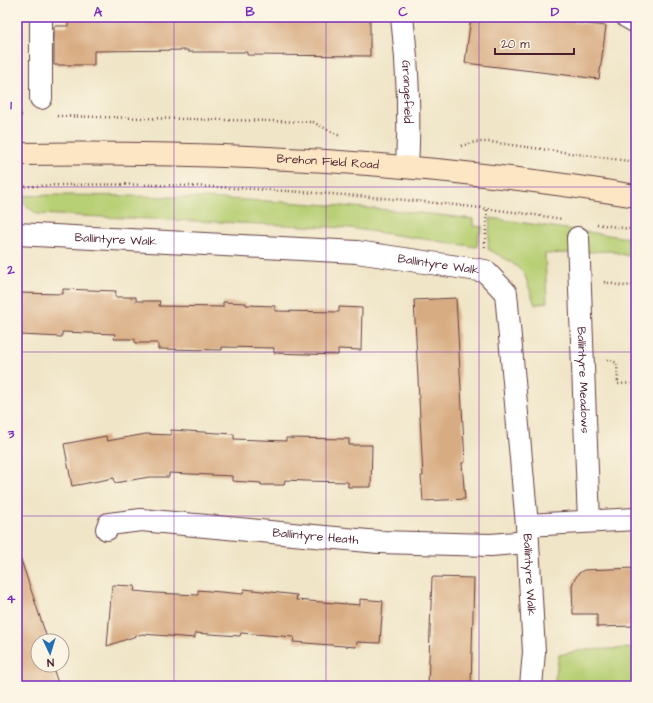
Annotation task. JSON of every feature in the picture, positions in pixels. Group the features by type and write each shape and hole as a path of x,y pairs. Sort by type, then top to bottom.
{"main road":[{"name":"Brehon Field Road","path":"17,154 118,152 296,159 407,167 564,184 636,196"}],"street":[{"path":"41,17 45,107"},
{"name":"Grangefield","path":"402,17 408,62 409,97 407,167"},
{"path":"627,17 636,22"},
{"name":"Ballintyre Walk","path":"17,234 357,252 485,271 506,293 528,533 534,652 531,686"},
{"name":"Ballintyre Meadows","path":"578,238 589,521"},
{"path":"528,533 589,521 636,519"},
{"name":"Ballintyre Heath","path":"107,529 109,524 141,520 379,542 492,545 528,533"}],"path":[{"path":"45,107 313,122"},
{"path":"17,115 25,115"},
{"path":"490,142 636,162"},
{"path":"17,187 49,185 183,185 362,195 487,207 485,251"},
{"path":"598,281 622,286 636,285"},
{"path":"601,356 617,363 618,384 636,383"}],"green space":[{"path":"57,195 161,197 317,204 473,219 473,226 483,227 478,236 477,247 349,228 37,214 23,203 17,203 17,196"},
{"path":"490,218 636,239 636,258 610,251 545,254 547,302 535,305 524,273 511,262 488,249"},
{"path":"636,638 636,686 554,686 559,655 584,650 634,648"}],"building":[{"path":"68,17 370,17 370,56 247,55 247,52 188,52 188,50 94,51 94,65 54,65 54,26 68,26"},
{"path":"471,17 527,17 606,26 599,79 465,63"},
{"path":"63,289 116,291 115,297 136,297 136,301 160,301 159,306 223,307 223,302 246,303 246,305 275,306 275,311 339,312 339,307 362,308 361,350 338,349 338,355 274,353 274,348 222,347 222,350 158,349 158,343 135,343 135,339 114,339 115,334 62,332 62,337 20,335 20,330 17,330 17,293 63,294"},
{"path":"456,298 465,462 462,463 465,499 423,501 414,300"},
{"path":"171,430 234,434 234,439 286,441 286,438 349,439 349,445 372,445 371,487 348,487 348,482 285,480 284,485 261,485 261,483 232,481 232,476 169,473 169,477 149,477 115,483 114,478 72,486 64,444 106,436 107,441 146,434 171,435"},
{"path":"17,560 21,560 45,633 30,633 30,673 55,673 59,686 21,686 17,673"},
{"path":"636,568 636,626 597,627 597,614 573,614 572,586 579,573 584,570"},
{"path":"432,577 474,578 471,686 428,686"},
{"path":"112,585 135,586 134,591 155,593 198,595 198,590 243,594 244,589 297,595 296,600 360,605 360,599 383,601 380,643 357,642 356,647 293,642 294,637 241,633 240,636 195,633 195,638 142,634 107,646"}]}
